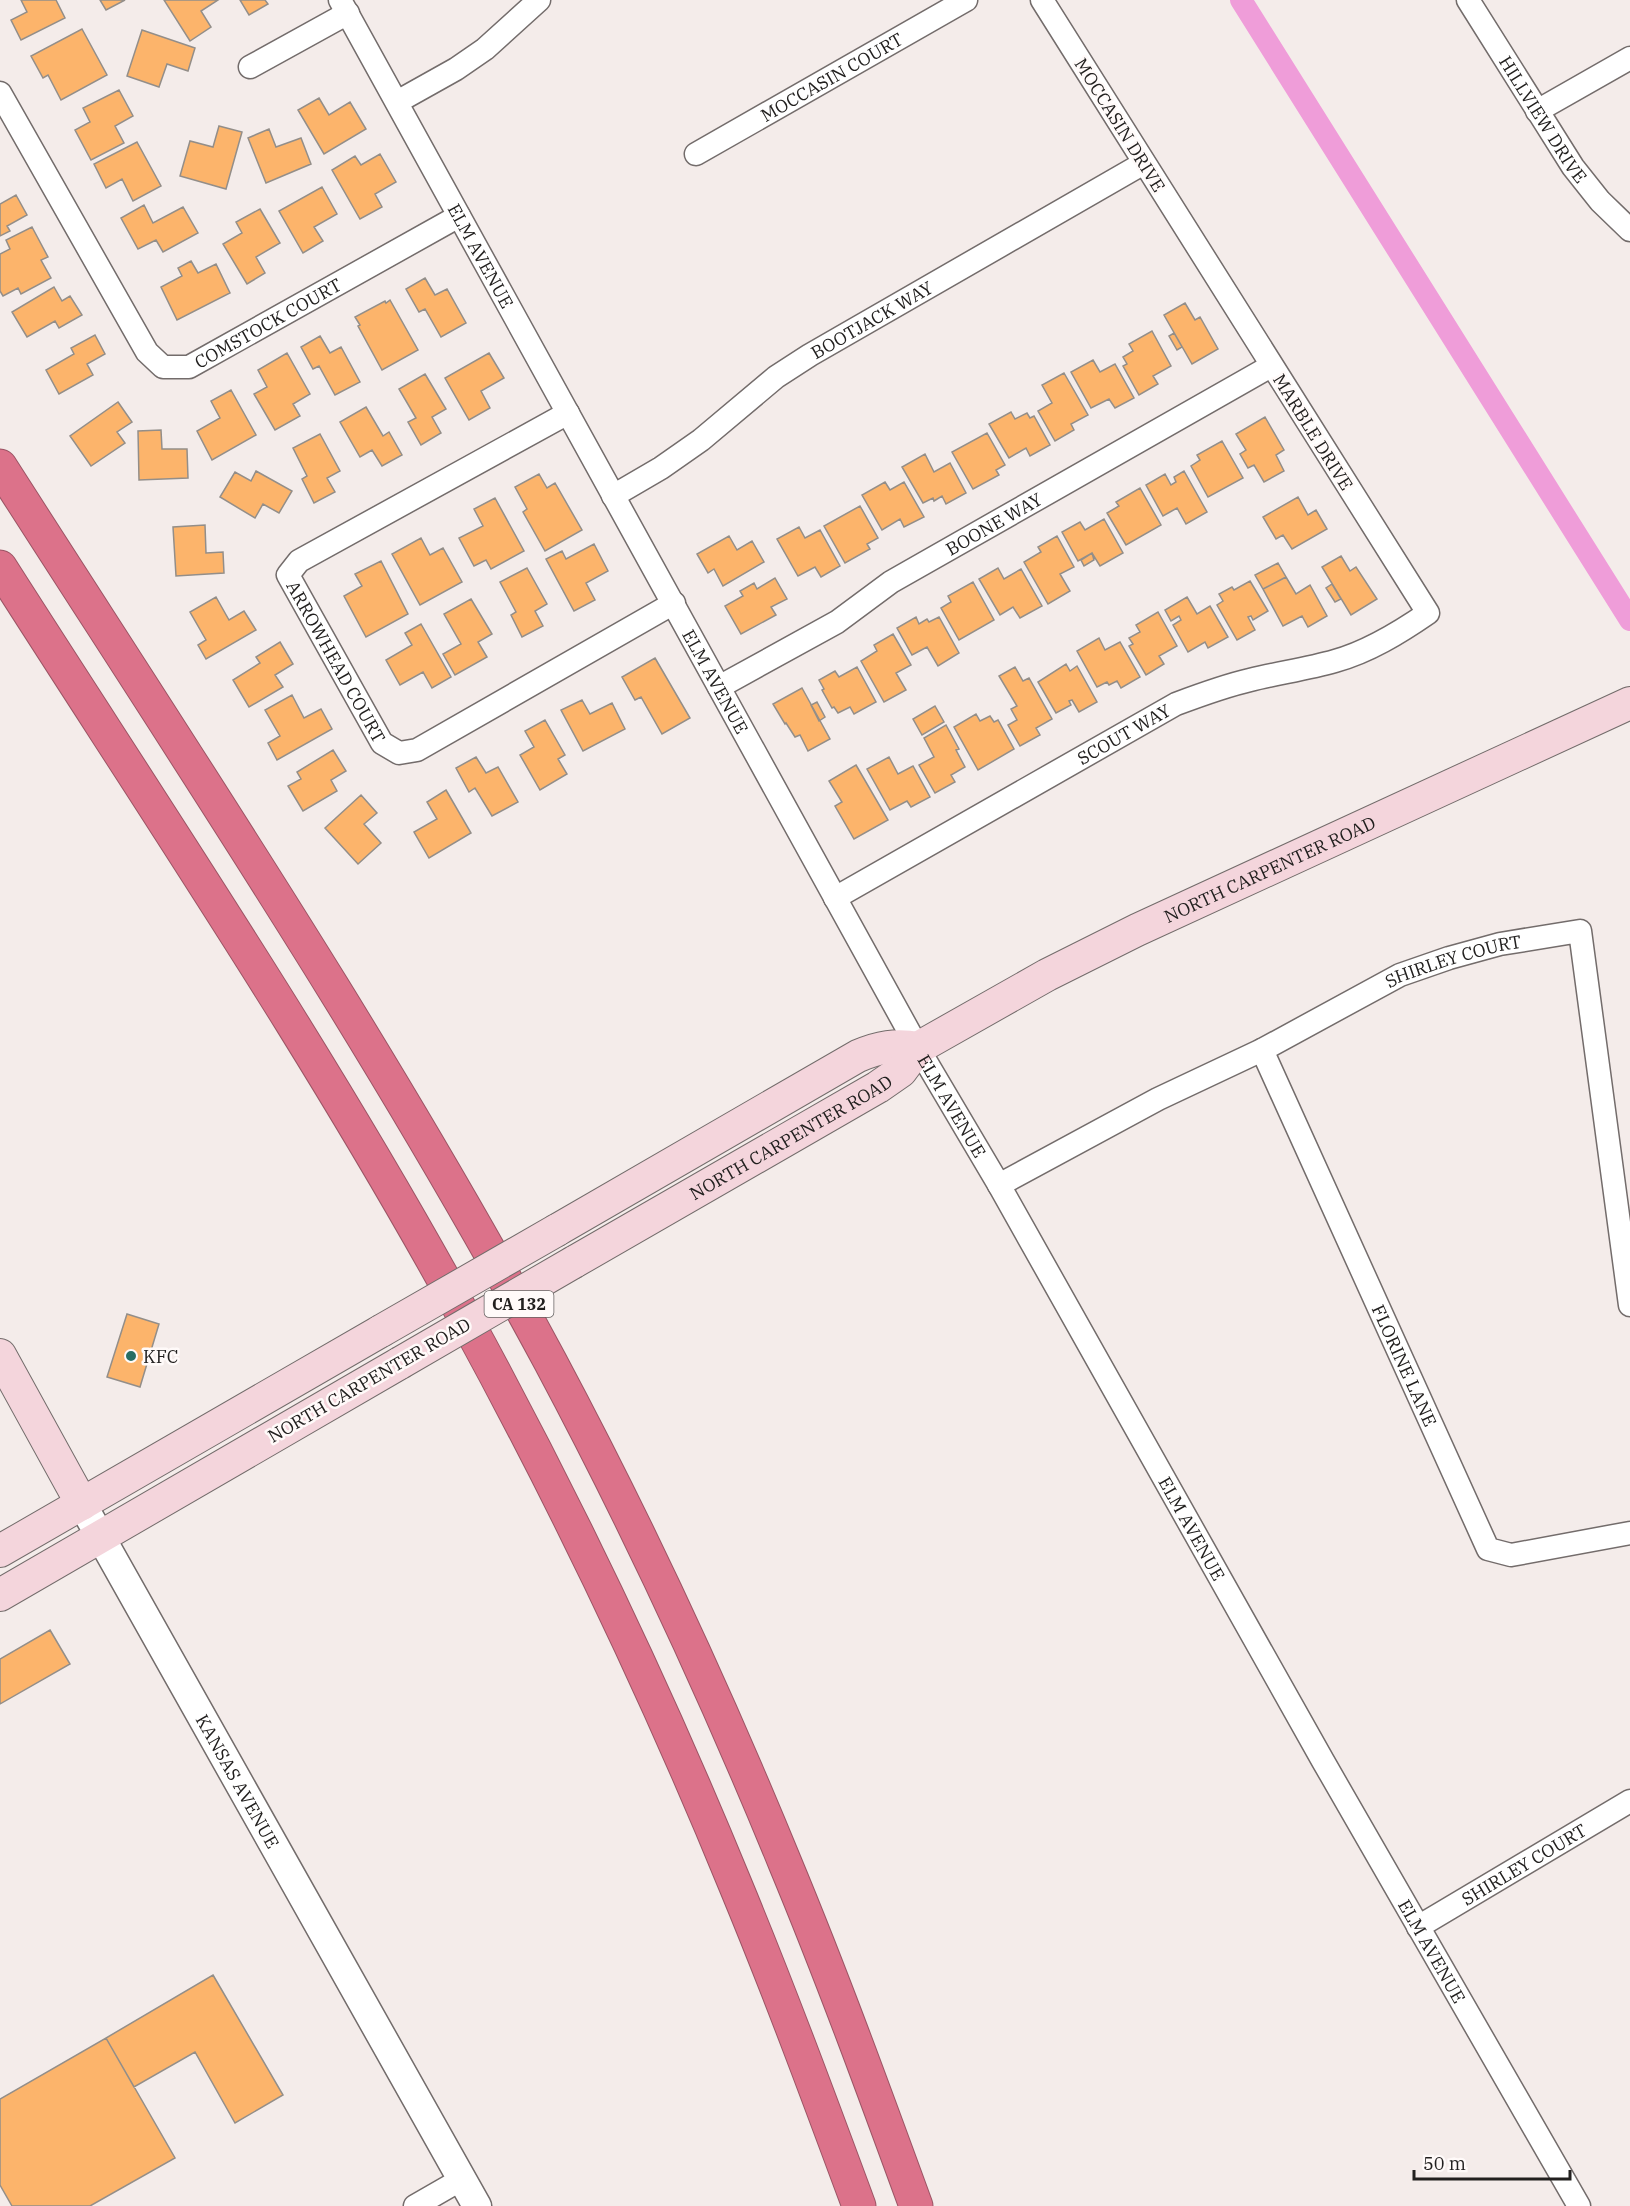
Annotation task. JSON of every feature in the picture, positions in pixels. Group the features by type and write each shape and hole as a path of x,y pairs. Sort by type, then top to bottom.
{"highway":[{"name":"CA 132","path":"0,466 357,1025 437,1158 551,1363 653,1565 723,1718 814,1935 916,2206"},
{"name":"CA 132","path":"0,567 350,1118 428,1252 508,1400 618,1620 706,1813 785,2009 859,2206"}],"main road":[{"name":"NORTH CARPENTER ROAD","path":"0,1595 100,1535 884,1084 901,1071 918,1048 1047,975 1137,930 1630,703"},
{"name":"NORTH CARPENTER ROAD","path":"0,1551 858,1056 887,1046 918,1048"},
{"name":"KANSAS AVENUE","path":"0,1355 82,1504"}],"street":[{"path":"397,102 456,69 485,49 539,0"},
{"name":"MOCCASIN COURT","path":"696,154 966,0"},
{"name":"MOCCASIN DRIVE","path":"1042,0 1199,250"},
{"name":"HILLVIEW DRIVE","path":"1468,0 1573,167 1600,201 1630,230"},
{"path":"250,67 344,7"},
{"name":"ELM AVENUE","path":"344,7 918,1048 999,1185 1579,2206"},
{"path":"1537,111 1630,58"},
{"name":"COMSTOCK COURT","path":"0,93 147,352 163,367 189,367 459,216"},
{"name":"BOOTJACK WAY","path":"613,496 661,468 701,440 776,377 810,355 1144,163"},
{"name":"MARBLE DRIVE","path":"1199,250 1428,614"},
{"name":"BOONE WAY","path":"719,687 837,622 900,577 1271,366"},
{"name":"ARROWHEAD COURT","path":"568,413 299,561 288,575 382,742 399,753 417,750 674,603"},
{"name":"SCOUT WAY","path":"835,898 1176,704 1249,680 1338,660 1379,643 1428,614"},
{"name":"SHIRLEY COURT","path":"999,1185 1158,1099 1262,1050 1400,975 1500,944 1580,931 1630,1305"},
{"name":"FLORINE LANE","path":"1262,1050 1488,1549 1511,1556 1630,1533"},
{"name":"KANSAS AVENUE","path":"82,1504 477,2206"},
{"name":"SHIRLEY COURT","path":"1419,1927 1630,1801"},
{"path":"415,2206 462,2179"}],"building":[{"path":"21,0 56,0 65,18 21,40 11,20 27,12"},
{"path":"100,0 125,0 106,10"},
{"path":"164,0 218,0 201,11 211,27 190,41"},
{"path":"240,0 265,0 268,4 249,15"},
{"path":"82,29 107,75 61,100 48,75 43,78 31,56"},
{"path":"142,30 195,48 188,71 167,64 159,87 127,76"},
{"path":"119,90 133,116 115,126 124,143 91,160 75,130 90,122 83,108"},
{"path":"319,98 329,115 350,102 366,129 324,154 298,110"},
{"path":"219,126 242,132 226,189 180,176 190,141 213,147"},
{"path":"269,129 276,147 301,138 311,164 266,183 248,138"},
{"path":"137,142 161,186 133,201 122,179 106,188 94,164"},
{"path":"380,154 396,182 375,194 382,207 360,219 332,170 355,156 361,165"},
{"path":"322,187 337,214 314,227 323,241 303,253 279,211"},
{"path":"16,195 27,215 7,226 10,231 0,236 0,204"},
{"path":"144,205 153,223 183,207 198,233 163,252 156,240 138,249 121,218"},
{"path":"260,209 280,243 256,257 265,273 247,284 223,244 242,233 236,222"},
{"path":"32,227 48,257 41,260 51,278 21,294 18,288 3,296 0,291 0,254 10,249 6,240"},
{"path":"191,261 198,273 216,264 230,293 177,320 161,287 182,276 178,268"},
{"path":"425,278 435,295 447,289 466,323 441,337 425,309 419,312 406,289"},
{"path":"54,287 62,301 70,296 82,315 59,328 55,321 27,337 12,312"},
{"path":"390,300 418,350 382,370 355,317"},
{"path":"1185,303 1195,320 1200,317 1218,349 1192,364 1164,315"},
{"path":"1152,331 1171,366 1153,376 1158,384 1139,395 1123,366 1127,364 1123,357 1133,351 1129,344"},
{"path":"1174,333 1182,347 1177,350 1169,336"},
{"path":"95,335 105,354 87,364 93,375 59,394 46,370 74,354 71,348"},
{"path":"320,336 330,353 341,347 360,382 335,395 319,366 313,369 301,347"},
{"path":"287,353 310,394 293,404 300,416 275,430 254,394 267,387 258,370"},
{"path":"489,353 504,378 481,391 490,408 469,420 445,378"},
{"path":"1093,360 1100,372 1115,364 1134,398 1115,408 1109,399 1091,408 1071,372"},
{"path":"1064,373 1088,415 1071,424 1074,430 1055,441 1038,411 1052,403 1042,385"},
{"path":"425,374 446,409 432,417 441,433 421,445 408,422 416,418 399,389"},
{"path":"231,390 256,435 212,460 197,431 220,418 211,401"},
{"path":"118,402 132,422 117,432 125,443 91,466 70,436"},
{"path":"366,407 383,436 389,432 402,455 382,466 372,450 360,457 340,422"},
{"path":"1011,412 1015,419 1027,413 1030,418 1034,416 1050,445 1030,456 1026,448 1009,458 989,424"},
{"path":"1265,417 1284,450 1276,455 1284,471 1264,482 1254,465 1248,468 1240,454 1246,450 1236,434"},
{"path":"161,430 162,449 187,449 188,478 139,480 138,431"},
{"path":"987,433 1005,465 996,470 999,475 973,489 952,452"},
{"path":"320,434 340,471 327,478 335,492 314,503 302,479 307,476 293,448"},
{"path":"1222,441 1243,478 1208,497 1191,466 1200,460 1197,455"},
{"path":"925,454 934,472 950,463 966,493 946,504 942,496 934,501 933,498 923,503 902,467"},
{"path":"256,471 292,491 279,513 263,504 255,518 220,497 235,472 251,481"},
{"path":"1184,471 1207,512 1186,524 1177,508 1163,516 1146,485 1165,474 1171,485 1176,482 1174,477"},
{"path":"539,474 547,488 555,483 582,530 545,551 523,512 527,509 515,487"},
{"path":"885,482 890,490 904,482 924,517 904,527 900,519 882,530 862,495"},
{"path":"1140,488 1161,525 1126,545 1107,513 1119,506 1116,502"},
{"path":"1298,497 1308,515 1316,510 1327,529 1292,549 1283,535 1276,539 1263,517"},
{"path":"495,498 524,551 491,569 486,560 474,566 459,538 483,526 474,509"},
{"path":"860,506 878,538 867,544 870,549 845,563 824,526"},
{"path":"1104,519 1123,553 1100,566 1092,553 1078,561 1062,532 1080,522 1085,530"},
{"path":"205,525 206,553 223,552 224,573 176,576 173,527"},
{"path":"799,527 805,538 820,530 840,566 821,577 815,567 798,576 777,539"},
{"path":"729,536 737,550 752,541 764,562 723,586 714,569 708,573 697,554"},
{"path":"1057,536 1074,567 1060,574 1070,591 1048,604 1024,562 1041,552 1038,547"},
{"path":"421,538 430,555 443,548 462,582 420,605 392,554"},
{"path":"594,544 608,571 586,583 595,600 574,611 546,559 562,551 566,559"},
{"path":"1092,553 1094,560 1084,566 1081,560"},
{"path":"1341,556 1350,571 1356,567 1377,599 1351,615 1322,567"},
{"path":"381,561 408,614 366,637 344,596 362,586 355,574"},
{"path":"1278,563 1286,577 1263,589 1255,575"},
{"path":"527,568 547,604 535,611 543,626 522,637 511,615 516,612 500,582"},
{"path":"998,568 1004,579 1021,569 1042,606 1020,618 1013,607 1000,615 979,579"},
{"path":"1286,577 1296,594 1310,585 1327,616 1308,627 1302,616 1283,626 1263,589"},
{"path":"775,578 787,599 771,607 776,615 741,634 725,606 743,596 740,591 754,583 757,589"},
{"path":"1250,581 1268,611 1253,620 1251,616 1248,617 1255,630 1237,640 1217,605 1223,601 1219,594 1232,587 1234,590"},
{"path":"973,582 994,620 959,640 941,608 951,602 948,596"},
{"path":"1332,584 1341,599 1335,602 1326,588"},
{"path":"216,597 229,620 244,611 256,630 206,659 198,645 206,640 190,612"},
{"path":"1187,597 1197,614 1210,606 1228,637 1208,648 1205,642 1188,652 1173,625 1181,620 1179,616 1171,621 1165,610"},
{"path":"471,599 492,634 478,642 487,657 455,675 443,654 461,644 444,614"},
{"path":"1158,612 1177,646 1159,656 1164,664 1146,675 1129,646 1133,644 1129,638 1140,632 1136,625"},
{"path":"916,617 919,624 927,619 929,622 939,617 959,653 938,666 927,647 912,655 897,628"},
{"path":"421,624 451,677 432,688 423,672 400,685 386,660 412,645 405,633"},
{"path":"893,634 911,665 896,673 906,690 884,702 861,661 877,651 874,645"},
{"path":"1099,638 1105,650 1120,642 1140,677 1121,688 1117,681 1109,685 1107,682 1097,687 1077,651"},
{"path":"280,642 293,664 275,675 283,687 249,707 233,680 260,663 256,657"},
{"path":"655,658 690,718 662,734 641,697 635,700 622,677"},
{"path":"1066,664 1070,671 1077,666 1097,702 1079,712 1072,700 1069,701 1071,705 1056,713 1038,682"},
{"path":"857,667 876,702 854,714 850,707 838,713 834,707 832,708 819,680 835,671 839,677"},
{"path":"1015,667 1023,681 1029,678 1052,719 1036,728 1040,735 1020,746 1008,725 1017,720 1011,709 1017,706 999,676"},
{"path":"802,688 830,739 808,751 800,735 795,737 773,704"},
{"path":"292,695 304,718 321,709 332,729 277,760 268,743 280,736 265,710"},
{"path":"582,700 590,714 612,703 625,729 583,751 561,710"},
{"path":"817,702 825,717 819,721 811,705"},
{"path":"935,706 944,722 922,735 913,719"},
{"path":"976,714 980,721 990,716 994,722 998,720 1014,749 978,770 954,727"},
{"path":"545,720 565,755 558,759 567,774 540,790 520,755 534,747 525,731"},
{"path":"946,725 959,749 956,750 965,767 951,775 955,782 935,793 919,765 934,757 924,738"},
{"path":"333,750 346,771 331,780 337,791 303,811 288,786 301,779 297,772"},
{"path":"476,757 486,773 498,767 518,802 492,816 475,788 469,792 456,768"},
{"path":"889,757 898,774 913,766 930,797 911,807 907,801 890,810 867,769"},
{"path":"856,765 888,820 854,839 835,806 842,802 829,781"},
{"path":"446,790 471,833 429,858 414,832 437,819 427,802"},
{"path":"361,795 377,813 364,824 381,843 358,864 325,828"},
{"path":"127,1314 159,1324 140,1387 107,1377"},
{"path":"50,1630 70,1664 0,1704 0,1659"},
{"path":"213,1975 283,2095 235,2123 195,2052 134,2087 106,2038"},
{"path":"106,2038 175,2158 90,2206 12,2206 0,2185 0,2099"}],"waterway":[{"path":"1241,0 1630,620"}],"place":[{"name":"KFC","path":"131,1356"}]}
